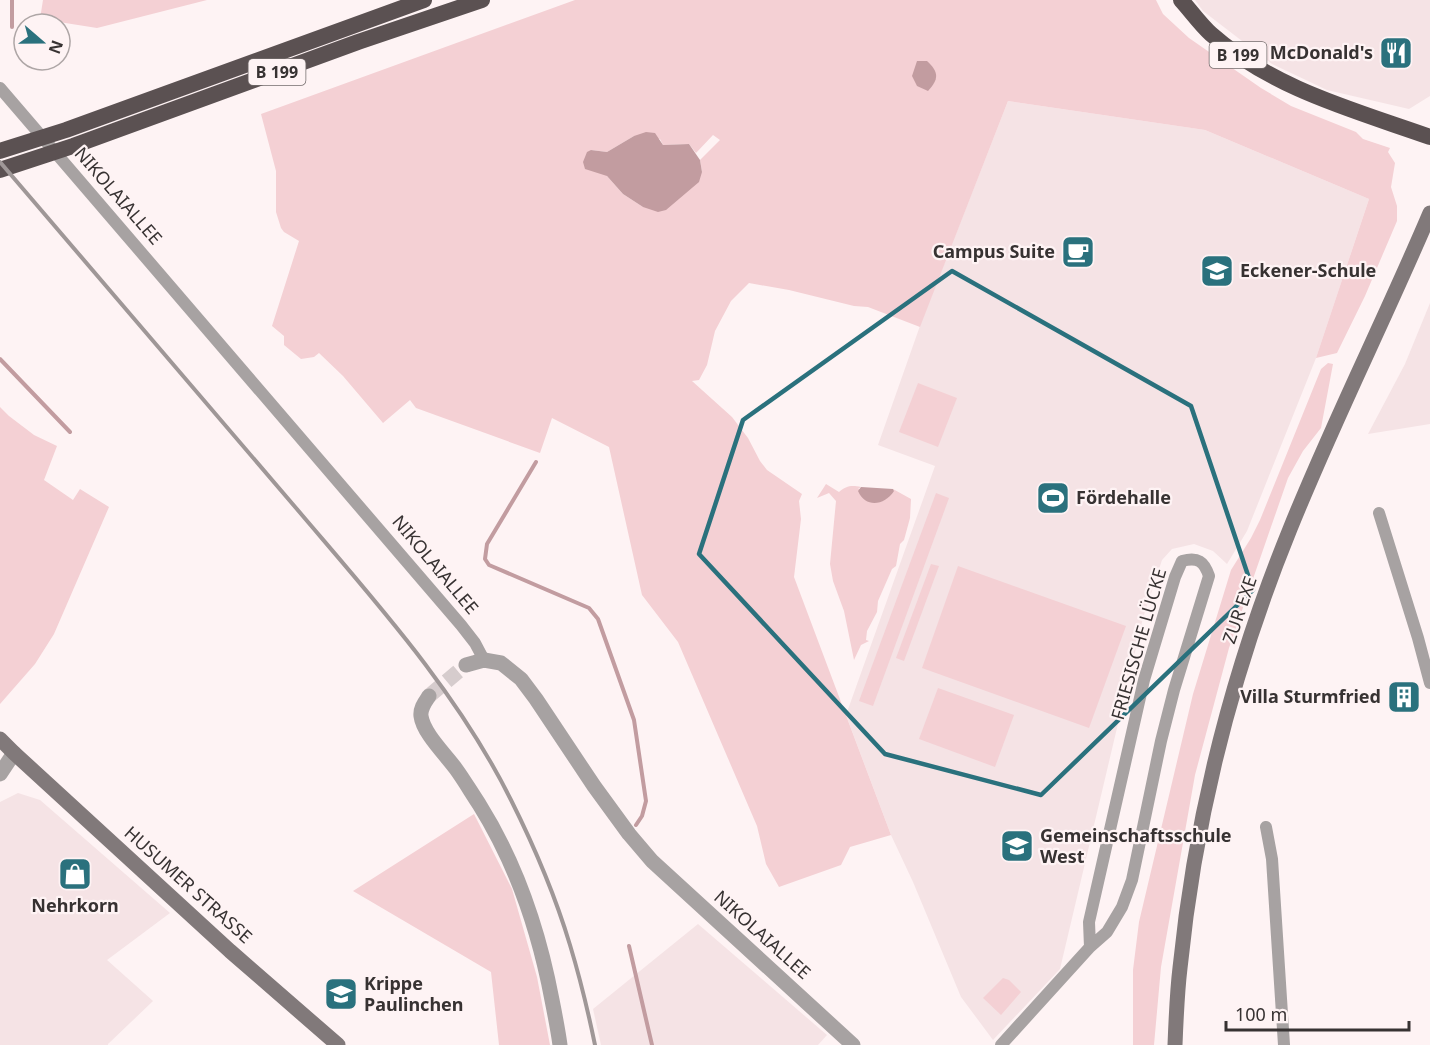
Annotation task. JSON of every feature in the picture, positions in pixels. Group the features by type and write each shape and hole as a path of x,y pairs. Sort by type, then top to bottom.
{"highway":[{"name":"B 199","path":"0,152 424,0"},
{"name":"B 199","path":"0,170 482,0"},
{"name":"B 199","path":"1181,0 1210,33 1242,59 1272,77 1307,93 1430,137"}],"main road":[{"name":"ZUR EXE","path":"1174,1045 1180,968 1194,865 1227,713 1251,634 1289,529 1430,213"},
{"name":"HUSUMER STRASSE","path":"0,738 222,943 338,1045"},
{"name":"HUSUMER STRASSE","path":"0,745 14,753"}],"street":[{"name":"NIKOLAIALLEE","path":"0,88 461,625 475,643 484,660 501,663 521,679 594,786 652,861 853,1045"},
{"path":"1379,513 1430,683"},
{"name":"FRIESISCHE LÜCKE","path":"1001,1045 1090,947 1107,932 1122,907 1131,880 1166,720 1209,576 1206,566 1192,558 1182,561 1175,577 1144,680 1089,922 1090,947"},
{"path":"465,665 484,660"},
{"path":"429,696 421,711 424,727 480,805 504,849 521,889 534,925 547,976 560,1045"},
{"path":"0,774 14,753"},
{"path":"1266,827 1272,859 1284,1045"}],"highlighted area":[{"path":"952,271 1191,406 1253,590 1041,795 885,754 699,554 743,420"}],"shaded area":[{"path":"43,0 207,0 97,28 72,24 72,12 41,12"},
{"path":"575,0 1156,0 1163,14 1189,38 1261,88 1291,106 1356,132 1363,139 1390,148 1388,152 1395,163 1391,187 1397,206 1397,221 1365,296 1337,353 1316,358 1369,199 1205,130 1008,101 920,327 868,307 749,283 731,301 715,331 707,365 699,380 692,381 732,417 767,470 802,494 799,501 801,519 794,577 891,835 850,847 841,865 779,887 766,864 757,826 678,642 642,595 609,447 552,418 540,453 416,408 410,400 383,423 343,376 319,353 314,357 301,359 284,345 284,336 272,326 299,241 284,232 276,212 276,171 261,114","holes":["713,135 720,140 700,160 702,172 643,207 623,194 607,176 591,150 607,152 634,136 660,139 663,145 689,144 696,153"]},
{"path":"1195,0 1430,0 1430,96 1409,109 1327,90 1272,64 1203,11"},
{"path":"917,61 927,61 934,69 936,79 928,91 917,86 912,76"},
{"path":"1008,101 1205,130 1369,199 1316,358 1247,531 1227,564 1213,551 1194,544 1172,549 1162,560 1143,618 1060,969 993,1040 961,997 891,835 846,715 935,466 878,445 921,323"},
{"path":"646,132 655,133 663,145 689,144 700,160 702,172 699,182 666,210 658,212 643,207 623,194 607,176 585,169 583,162 587,152 591,150 607,152 634,136"},
{"path":"1430,303 1430,424 1368,434 1405,364"},
{"path":"1328,363 1333,364 1321,428 1303,451 1288,478 1229,648 1195,775 1161,967 1154,1045 1133,1045 1133,970 1139,922 1193,694 1231,570 1260,520 1321,369"},
{"path":"918,383 957,398 938,447 899,432"},
{"path":"0,407 34,435 57,446 44,480 73,500 80,489 109,507 54,634 35,664 0,704"},
{"path":"826,484 839,492 851,486 861,487 858,489 894,491 893,489 911,499 910,518 904,540 900,544 896,566 892,569 878,601 877,612 867,631 866,640 869,641 861,645 854,660 844,611 833,581 830,564 836,501 829,493 817,498"},
{"path":"861,487 893,489 894,491 881,502 871,503 861,497 858,491"},
{"path":"936,493 949,498 873,706 859,701"},
{"path":"931,564 939,566 904,661 896,658"},
{"path":"958,566 1126,626 1089,728 922,668"},
{"path":"938,688 1014,715 995,767 919,739"},
{"path":"18,793 40,800 170,913 107,960 153,1001 108,1045 0,1045 0,802"},
{"path":"474,814 512,889 537,977 550,1045 499,1045 491,972 353,891"},
{"path":"698,924 827,1035 818,1045 601,1045 593,1009"},
{"path":"1003,978 1009,980 1021,992 1001,1015 983,998"}],"waterway":[{"path":"12,0 12,12"},
{"path":"0,359 70,432"},
{"path":"536,462 487,544 485,559 489,565 589,608 598,619 634,720 646,801 642,816 636,825"},
{"path":"629,946 652,1045"}],"tunnel":[{"path":"429,696 466,665"}],"railway":[{"path":"0,162 384,612 466,721 511,800 544,871 570,945 595,1045"}],"place":[{"name":"McDonald's","path":"1396,53"},
{"name":"Campus Suite","path":"1078,252"},
{"name":"Eckener-Schule","path":"1217,271"},
{"name":"Fördehalle","path":"1053,498"},
{"name":"Villa Sturmfried","path":"1404,697"},
{"name":"Gemeinschaftsschule West","path":"1017,846"},
{"name":"Nehrkorn","path":"75,874"},
{"name":"Krippe Paulinchen","path":"341,994"}]}
